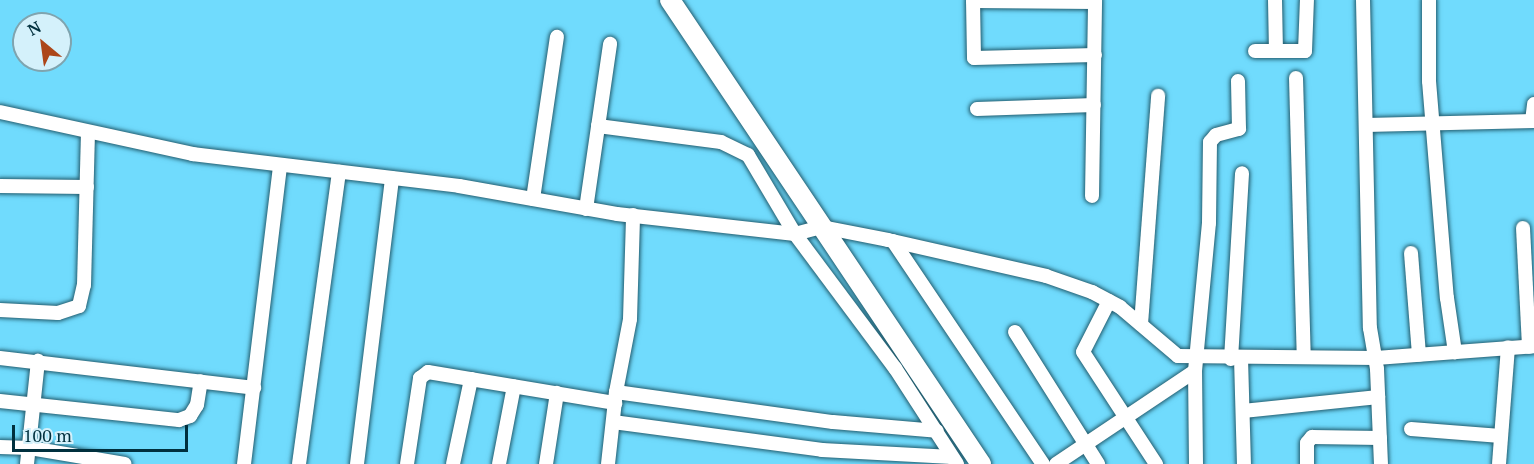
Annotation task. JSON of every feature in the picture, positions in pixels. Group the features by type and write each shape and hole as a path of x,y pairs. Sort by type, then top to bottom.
{"street":[{"path":"670,0 809,231 955,460"},
{"path":"1092,196 1095,55 1095,1 973,0 974,57 1095,55"},
{"path":"1275,0 1276,51"},
{"path":"1255,51 1307,48 1307,0"},
{"path":"1363,0 1370,328 1376,358 1381,464"},
{"path":"1429,0 1432,123 1455,352"},
{"path":"533,199 557,37"},
{"path":"586,209 609,44"},
{"path":"1296,78 1304,357"},
{"path":"1196,464 1197,365 1209,223 1210,142 1216,135 1232,134 1239,129 1238,81"},
{"path":"1141,324 1158,96"},
{"path":"1366,125 1533,121 1534,104"},
{"path":"977,109 1094,105"},
{"path":"0,112 192,154 392,178 633,215 893,241 1046,276 1109,301 1141,324 1178,356 1197,365"},
{"path":"598,126 721,142 741,150 783,209 809,231 981,464"},
{"path":"0,310 58,313 79,306 84,285 88,132"},
{"path":"244,464 280,165"},
{"path":"299,464 339,172"},
{"path":"1242,173 1236,359 1243,411 1244,464"},
{"path":"357,464 392,178"},
{"path":"0,186 87,187"},
{"path":"608,464 615,398 630,319 633,215"},
{"path":"1056,464 1197,365 1236,359 1376,358 1532,346 1529,249 1523,228"},
{"path":"893,241 1043,464"},
{"path":"1412,253 1419,355"},
{"path":"1109,301 1083,352 1156,464"},
{"path":"1015,332 1098,464"},
{"path":"1499,464 1508,347"},
{"path":"0,358 254,388"},
{"path":"27,464 38,361"},
{"path":"407,464 420,378 428,372 557,393 937,431"},
{"path":"453,464 471,379"},
{"path":"0,401 184,419 197,405 201,381"},
{"path":"500,464 514,386"},
{"path":"546,464 557,393"},
{"path":"1243,411 1378,398"},
{"path":"613,422 822,450 955,460"},
{"path":"1411,429 1501,436"},
{"path":"1307,464 1307,443 1311,437 1380,438"},
{"path":"0,447 30,448 74,460 125,464"}]}
